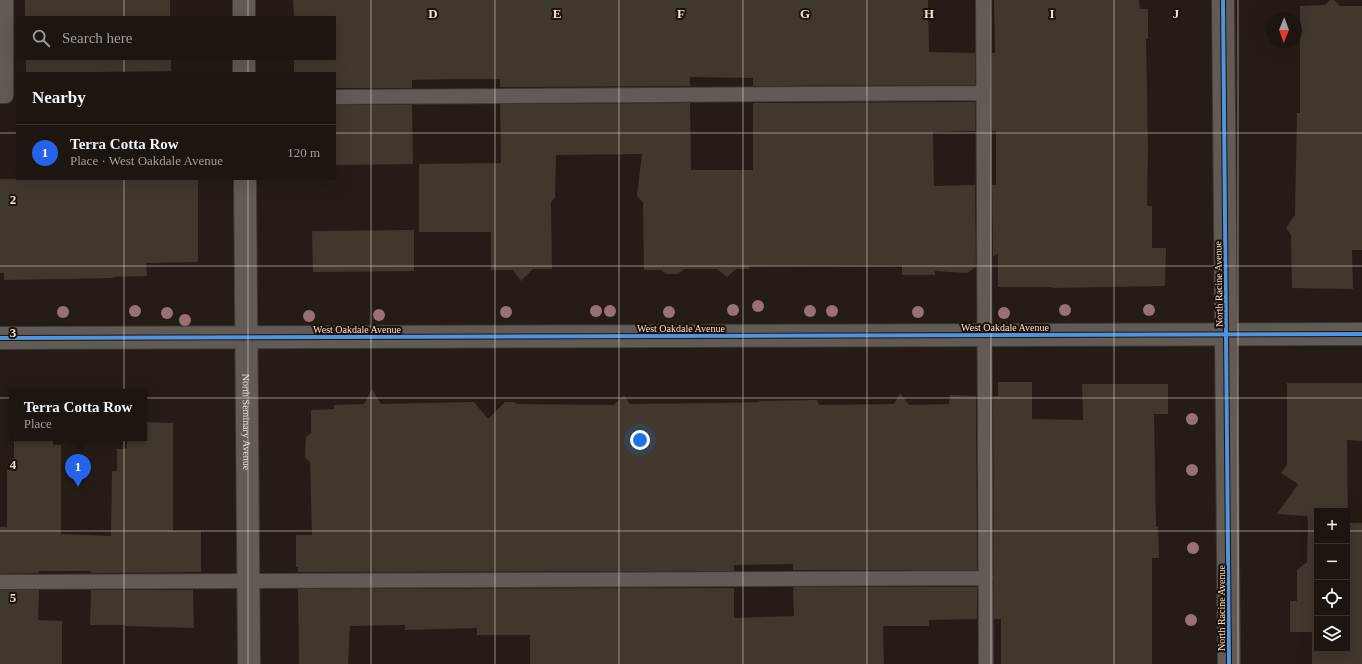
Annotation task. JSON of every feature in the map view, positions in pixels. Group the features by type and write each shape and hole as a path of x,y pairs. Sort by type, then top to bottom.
{"street":[{"path":"244,0 244,16"},
{"name":"North Racine Avenue","path":"1223,0 1229,664"},
{"path":"244,60 244,72"},
{"name":"North Seminary Avenue","path":"245,180 249,664"},
{"name":"West Oakdale Avenue","path":"0,338 1362,334"}],"lane":[{"path":"0,96 6,96 6,0"},
{"path":"983,0 986,664"},
{"path":"336,97 983,93"},
{"path":"0,582 986,578"}],"building":[{"path":"25,0 170,0 170,16 25,16"},
{"path":"293,0 928,0 929,52 975,53 975,85 753,86 753,78 690,77 690,86 500,87 500,79 455,79 412,80 412,88 336,88 336,72 294,72 294,60 336,60 336,16 294,16"},
{"path":"994,0 1139,0 1140,9 1148,9 1148,39 1146,39 1148,148 1147,206 1152,206 1152,248 1166,248 1165,286 1052,288 998,287 998,253 993,257 992,185 996,185 996,131 992,131 992,53 995,53"},
{"path":"1330,0 1334,0 1340,6 1362,6 1362,250 1352,250 1353,289 1292,288 1291,235 1286,228 1295,215 1297,113 1300,113 1300,48 1302,48 1302,12 1300,12 1300,6 1325,5"},
{"path":"26,60 171,60 171,71 26,72"},
{"path":"975,102 975,131 933,132 934,186 975,185 976,267 967,273 935,271 935,275 902,275 902,265 749,266 749,269 736,269 727,277 717,269 684,269 678,274 666,274 661,270 644,270 643,202 637,196 642,154 556,155 555,198 551,202 552,269 533,269 521,281 513,270 491,270 491,232 419,232 419,164 501,163 500,104 690,103 691,170 753,170 753,103"},
{"path":"336,105 412,105 413,164 336,165"},
{"path":"0,179 198,180 198,262 146,263 147,276 113,278 4,280 4,273 0,273"},
{"path":"414,230 414,271 313,272 312,231"},
{"path":"998,382 1032,382 1032,419 1083,420 1082,384 1168,384 1168,414 1154,414 1156,527 1158,527 1159,558 1152,558 1152,664 1001,664 1001,619 994,619 993,396 998,396"},
{"path":"1287,383 1362,383 1362,441 1347,440 1348,508 1314,508 1314,652 1350,652 1350,523 1362,523 1362,664 1312,664 1312,632 1290,632 1290,601 1297,601 1297,570 1307,562 1308,521 1307,516 1277,514 1298,484 1281,473 1287,464"},
{"path":"372,389 381,404 474,402 488,419 505,402 514,402 517,404 614,405 624,395 630,404 817,400 819,405 894,404 900,393 909,405 949,404 950,395 976,396 977,570 793,570 793,564 734,565 734,571 298,572 298,567 296,567 296,535 312,535 310,462 305,457 306,437 311,433 311,410 334,409 334,405 364,404"},
{"path":"147,422 173,423 173,531 201,531 201,572 91,573 91,571 39,571 39,573 0,574 0,527 7,527 7,470 14,470 14,441 53,441 53,445 61,445 61,534 111,536 112,471 117,471 117,449 127,449 127,441 147,441"},
{"path":"793,587 977,587 977,619 929,620 929,626 883,626 884,664 530,664 530,635 477,635 477,628 405,630 405,625 350,626 348,664 299,664 298,589 734,588 734,618 794,616"},
{"path":"0,590 39,590 38,620 62,621 62,664 0,664"},
{"path":"91,590 193,590 194,628 90,625"}],"cycle path":[{"path":"1223,0 1229,664"},
{"path":"0,338 1362,334"}],"place":[{"name":"Terra Cotta Row","path":"78,487"}]}
